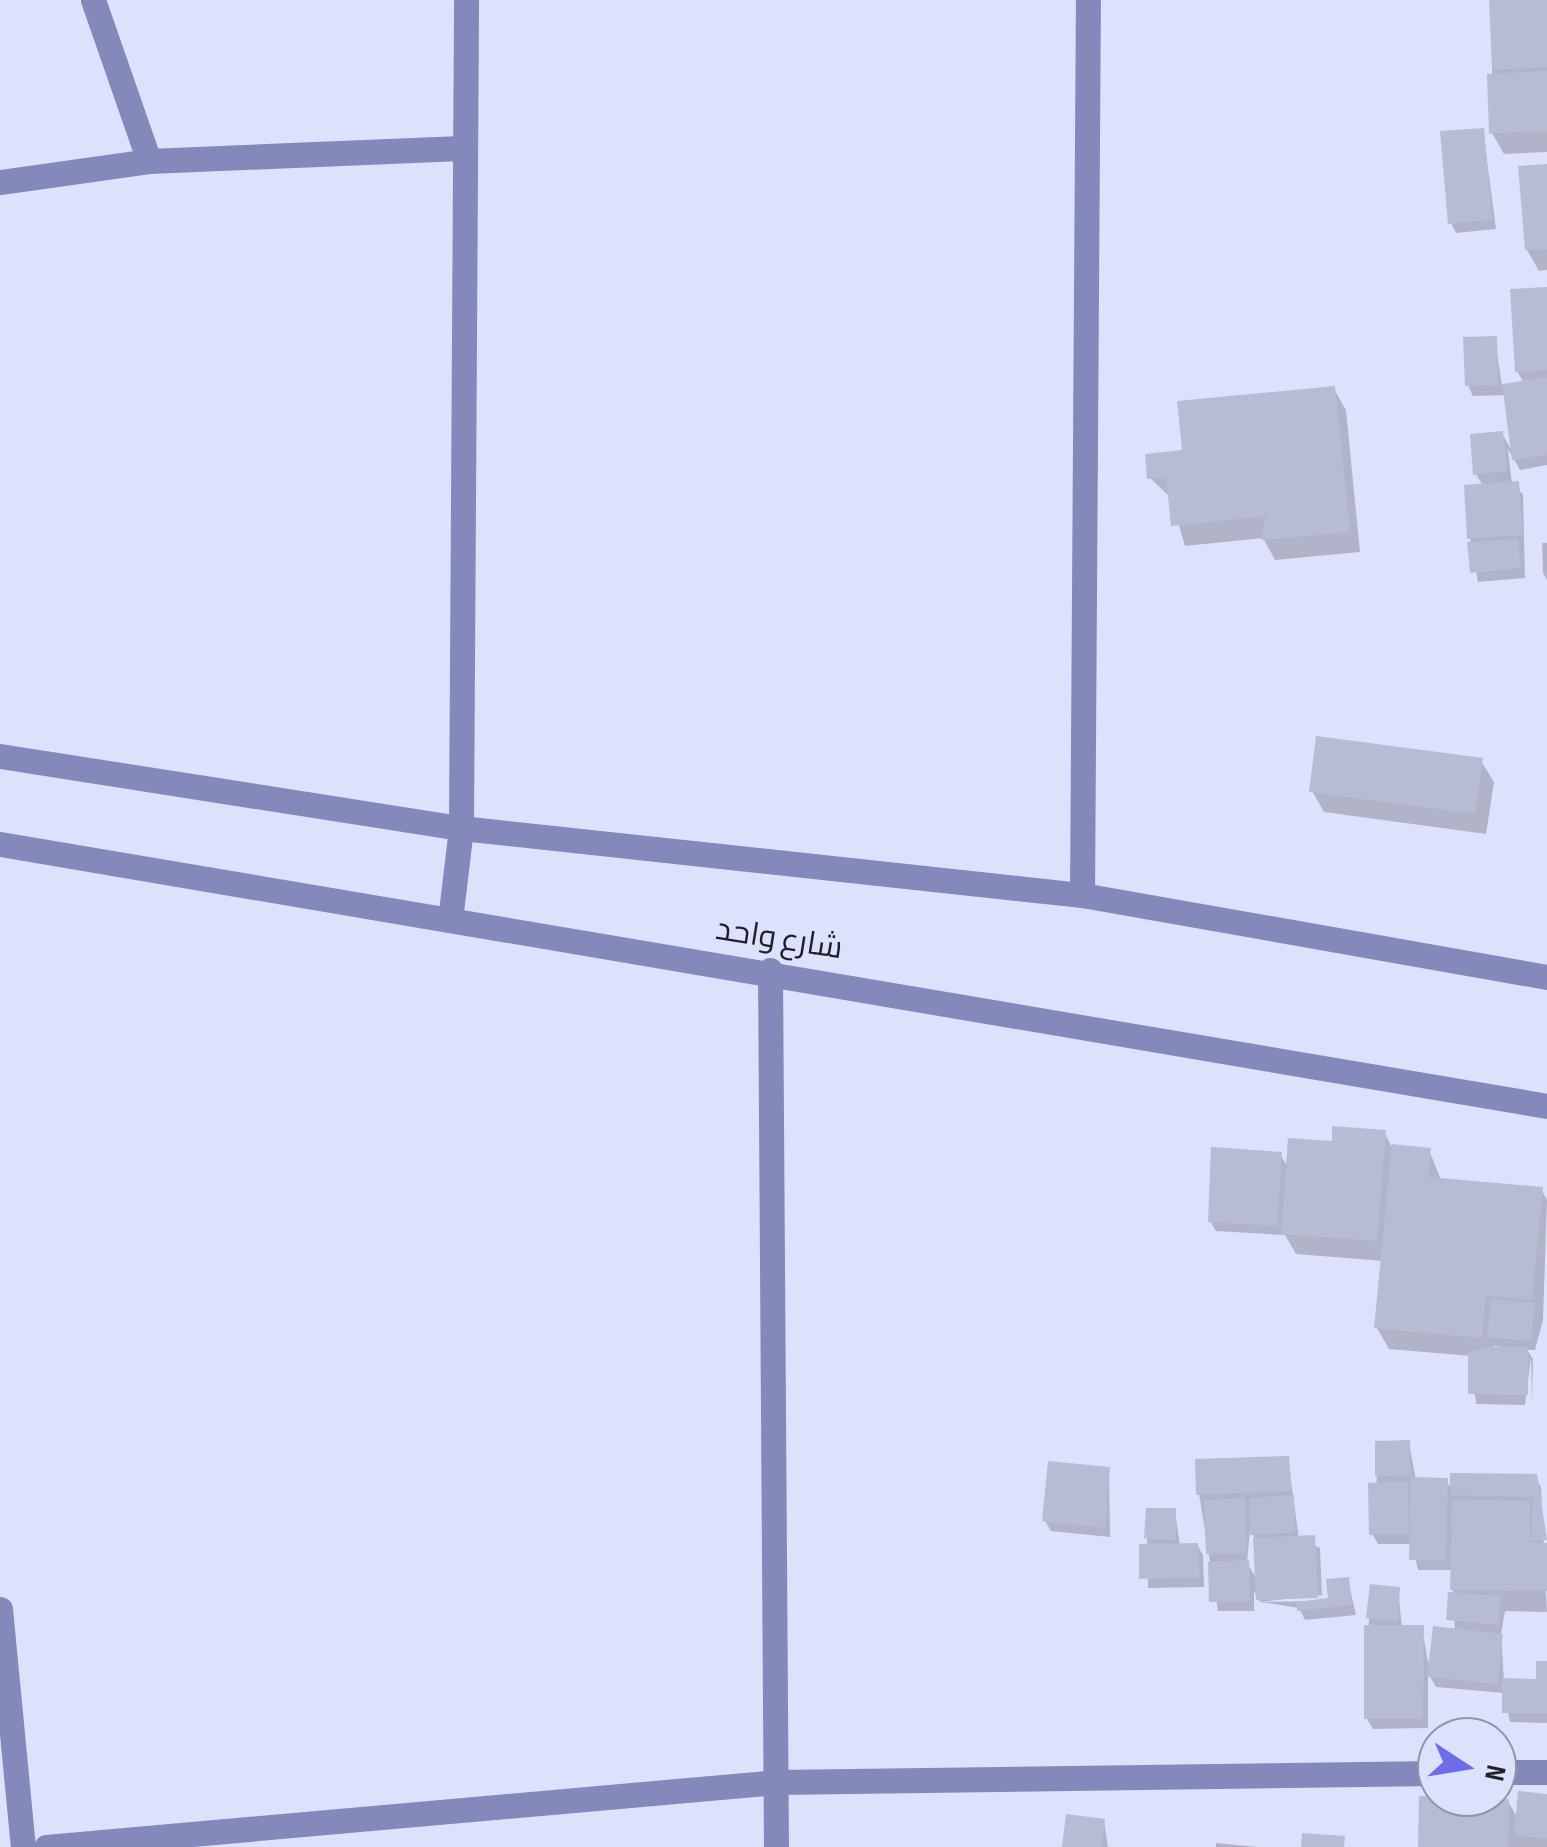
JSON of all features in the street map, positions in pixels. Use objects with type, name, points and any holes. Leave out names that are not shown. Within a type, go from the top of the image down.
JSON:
[{"type":"street","points":[[93,0],[149,161]]},
{"type":"street","points":[[450,920],[462,828],[461,148],[466,0]]},
{"type":"street","points":[[1082,896],[1088,0]]},
{"type":"street","points":[[0,182],[149,161],[461,148]]},
{"type":"street","points":[[0,756],[462,828],[1082,896],[1547,977]]},
{"type":"street","name":"شارع واحد","points":[[0,844],[770,970],[1547,1106]]},
{"type":"street","points":[[770,970],[776,1847]]},
{"type":"street","points":[[0,1609],[24,1847]]},
{"type":"street","points":[[1517,1772],[1547,1772]]},
{"type":"street","points":[[46,1847],[777,1782],[1417,1773]]},
{"type":"building","points":[[1489,0],[1547,0],[1547,67],[1492,70]]},
{"type":"building","points":[[1547,71],[1547,131],[1489,134],[1487,74]]},
{"type":"building","points":[[1484,128],[1492,220],[1448,224],[1440,131]]},
{"type":"building","points":[[1547,164],[1547,249],[1525,250],[1518,166]]},
{"type":"building","points":[[1547,287],[1547,370],[1515,372],[1510,289]]},
{"type":"building","points":[[1497,336],[1498,385],[1465,386],[1463,337]]},
{"type":"building","points":[[1547,377],[1547,455],[1512,460],[1502,384]]},
{"type":"building","points":[[1335,386],[1350,532],[1261,540],[1266,516],[1171,526],[1166,477],[1147,479],[1145,454],[1182,450],[1177,401]]},
{"type":"building","points":[[1503,431],[1507,471],[1473,475],[1470,434]]},
{"type":"building","points":[[1519,481],[1523,535],[1467,539],[1464,485]]},
{"type":"building","points":[[1518,539],[1521,568],[1470,573],[1467,542]]},
{"type":"building","points":[[1316,736],[1483,758],[1475,814],[1309,792]]},
{"type":"building","points":[[1332,1126],[1386,1130],[1377,1241],[1281,1234],[1288,1138],[1332,1141]]},
{"type":"building","points":[[1392,1144],[1431,1148],[1428,1177],[1543,1187],[1532,1300],[1486,1296],[1482,1338],[1374,1328]]},
{"type":"building","points":[[1211,1147],[1282,1152],[1277,1226],[1208,1222]]},
{"type":"building","points":[[1491,1299],[1535,1303],[1531,1341],[1487,1337]]},
{"type":"building","points":[[1484,1347],[1528,1347],[1528,1395],[1468,1394],[1468,1353]]},
{"type":"building","points":[[1410,1440],[1411,1475],[1375,1476],[1375,1441]]},
{"type":"building","points":[[1289,1456],[1292,1491],[1196,1495],[1195,1459]]},
{"type":"building","points":[[1048,1461],[1110,1467],[1105,1528],[1042,1521]]},
{"type":"building","points":[[1450,1473],[1537,1474],[1547,1540],[1531,1540],[1533,1497],[1450,1495]]},
{"type":"building","points":[[1411,1477],[1448,1478],[1446,1561],[1409,1560]]},
{"type":"building","points":[[1408,1481],[1409,1534],[1369,1535],[1368,1483]]},
{"type":"building","points":[[1294,1495],[1295,1533],[1250,1535],[1249,1498]]},
{"type":"building","points":[[1245,1498],[1247,1553],[1206,1554],[1204,1500]]},
{"type":"building","points":[[1452,1500],[1530,1501],[1530,1542],[1547,1543],[1547,1591],[1450,1590]]},
{"type":"building","points":[[1146,1508],[1176,1508],[1176,1540],[1144,1538]]},
{"type":"building","points":[[1315,1535],[1318,1598],[1256,1600],[1253,1538]]},
{"type":"building","points":[[1198,1543],[1200,1577],[1139,1579],[1139,1544]]},
{"type":"building","points":[[1249,1560],[1250,1601],[1209,1602],[1208,1562]]},
{"type":"building","points":[[1349,1577],[1352,1605],[1297,1611],[1296,1602],[1328,1598],[1326,1579]]},
{"type":"building","points":[[1370,1584],[1400,1587],[1398,1621],[1366,1618]]},
{"type":"building","points":[[1448,1592],[1501,1596],[1498,1625],[1446,1620]]},
{"type":"building","points":[[1364,1625],[1424,1625],[1423,1717],[1364,1719]]},
{"type":"building","points":[[1433,1626],[1503,1634],[1498,1684],[1427,1677]]},
{"type":"building","points":[[1536,1661],[1547,1661],[1547,1713],[1502,1713],[1502,1678],[1536,1679]]},
{"type":"building","points":[[1518,1791],[1547,1794],[1547,1839],[1514,1835]]},
{"type":"building","points":[[1066,1814],[1105,1819],[1102,1847],[1062,1847]]},
{"type":"building","points":[[1419,1817],[1509,1817],[1508,1847],[1418,1847]]},
{"type":"building","points":[[1302,1833],[1345,1836],[1344,1847],[1301,1847]]}]
